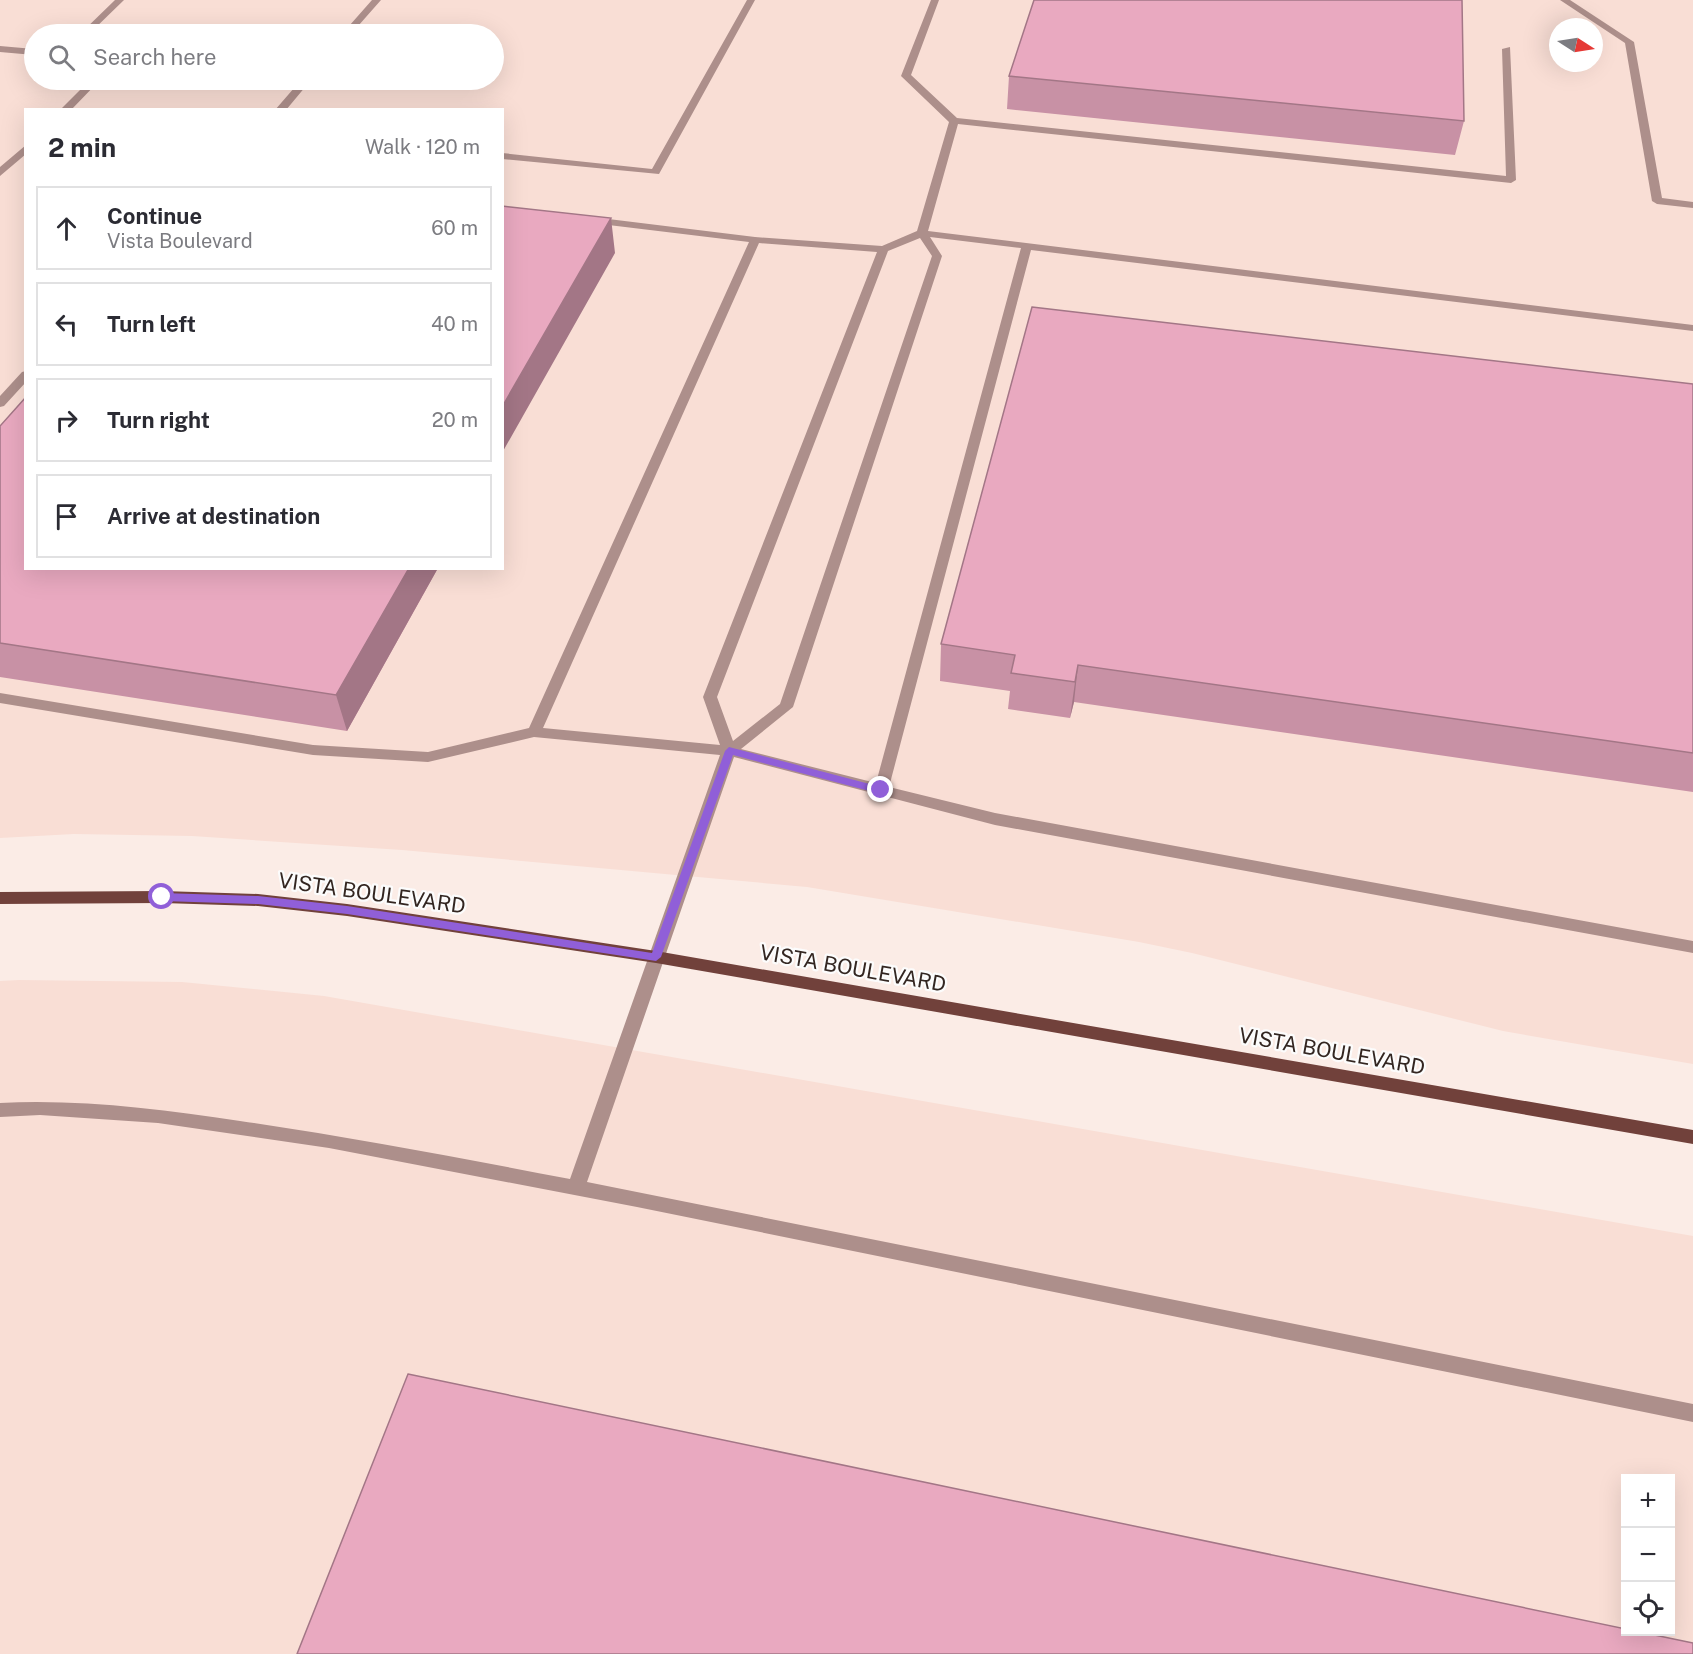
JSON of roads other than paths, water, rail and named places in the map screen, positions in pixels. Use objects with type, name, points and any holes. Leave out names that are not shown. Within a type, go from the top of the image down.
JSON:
[{"type":"main road","name":"VISTA BOULEVARD","points":[[0,898],[162,897],[258,900],[347,910],[656,957],[1693,1137]]},
{"type":"lane","points":[[95,24],[120,0]]},
{"type":"lane","points":[[355,24],[377,0]]},
{"type":"lane","points":[[504,156],[655,172],[751,0]]},
{"type":"lane","points":[[935,0],[906,76],[954,122],[1511,180],[1507,49]]},
{"type":"lane","points":[[1564,0],[1629,42],[1657,201],[1693,205]]},
{"type":"lane","points":[[0,49],[24,51]]},
{"type":"lane","points":[[66,108],[85,90]]},
{"type":"lane","points":[[282,108],[297,90]]},
{"type":"lane","points":[[576,1188],[729,751],[786,707],[937,256],[922,233],[954,122]]},
{"type":"lane","points":[[0,173],[24,150]]},
{"type":"lane","points":[[583,219],[755,240],[883,249],[922,233],[1693,328]]},
{"type":"lane","points":[[534,732],[755,240]]},
{"type":"lane","points":[[881,790],[1027,246]]},
{"type":"lane","points":[[729,751],[710,697],[883,249]]},
{"type":"lane","points":[[0,403],[24,376]]},
{"type":"lane","points":[[0,698],[313,750],[428,758],[534,732],[729,751],[994,819],[1693,947]]},
{"type":"lane","points":[[0,1110],[40,1108],[158,1116],[329,1141],[576,1188],[1693,1413]]}]
